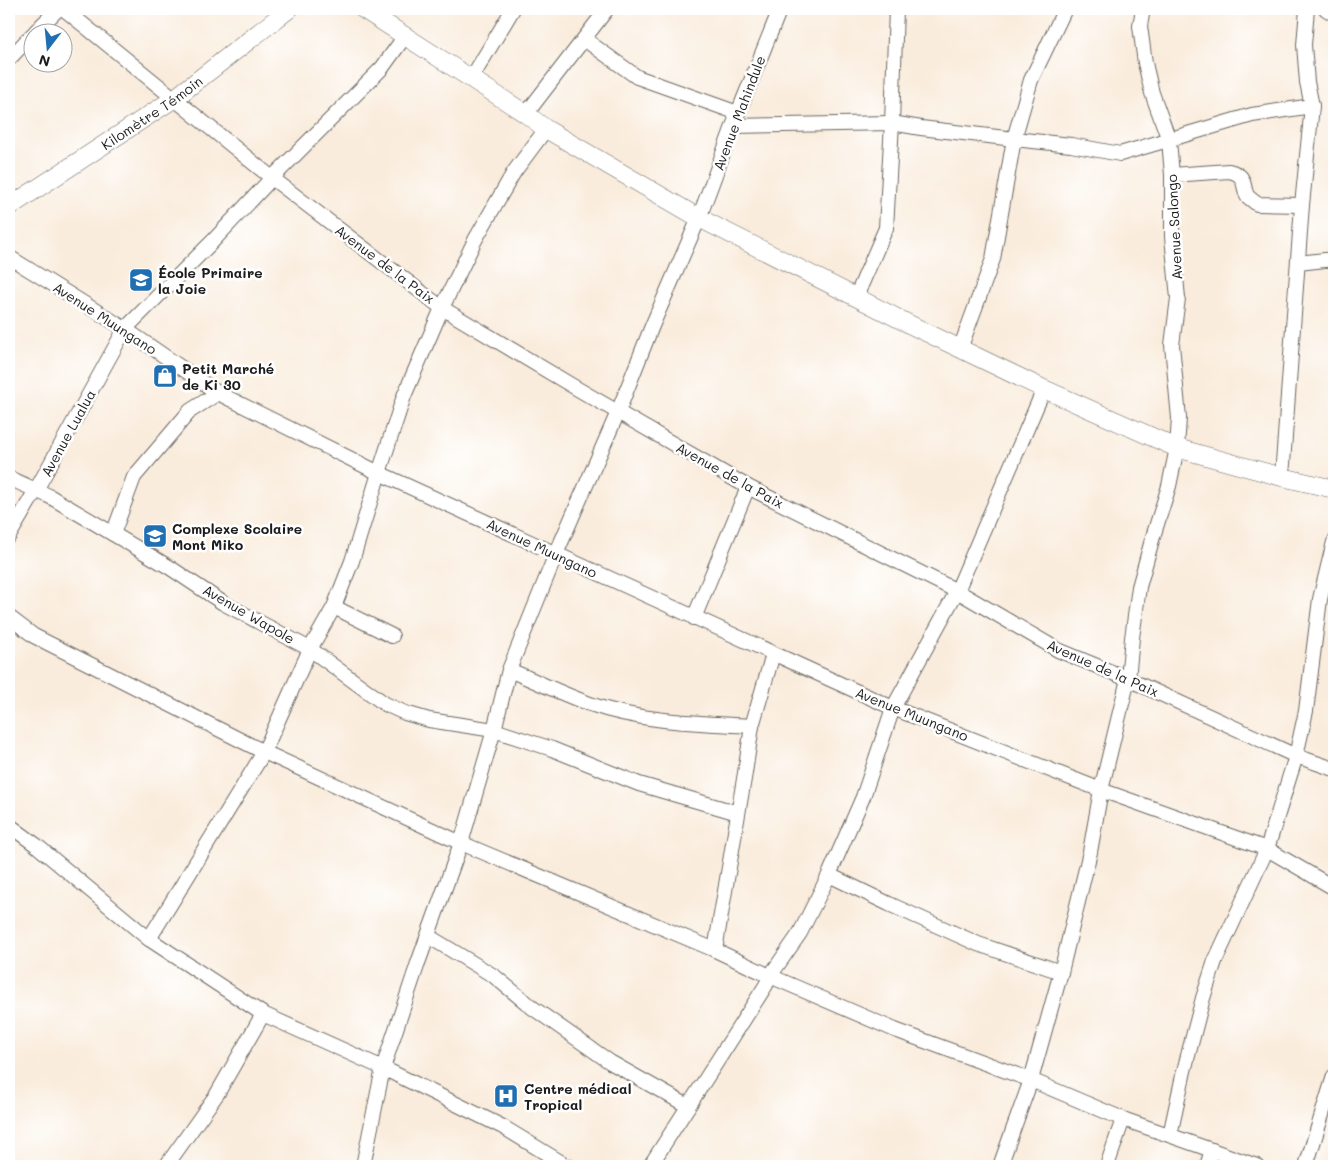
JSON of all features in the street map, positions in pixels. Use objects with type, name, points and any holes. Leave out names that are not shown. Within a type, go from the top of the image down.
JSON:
[{"type":"main road","name":"Kilomètre Témoin","points":[[9,207],[175,98],[289,9]]},
{"type":"main road","points":[[363,9],[526,114],[546,129],[699,218],[960,349],[1176,448],[1334,489]]},
{"type":"street","points":[[45,22],[58,9]]},
{"type":"street","name":"Avenue de la Paix","points":[[64,9],[272,178],[442,308],[748,487],[957,591],[1058,650],[1128,679],[1296,756],[1334,769]]},
{"type":"street","points":[[471,79],[513,9]]},
{"type":"street","points":[[526,114],[607,9]]},
{"type":"street","name":"Avenue Mahindule","points":[[363,1166],[383,1068],[461,843],[494,730],[509,670],[556,554],[699,218],[780,9]]},
{"type":"street","points":[[856,297],[886,228],[896,9]]},
{"type":"street","points":[[960,349],[993,259],[1014,139],[1032,76],[1065,9]]},
{"type":"street","name":"Avenue Salongo","points":[[1000,1166],[1031,1080],[1061,972],[1090,852],[1102,790],[1128,679],[1139,587],[1169,486],[1176,448],[1179,418],[1172,346],[1178,298],[1172,237],[1172,175],[1169,140],[1152,93],[1145,63],[1140,26],[1143,9]]},
{"type":"street","points":[[1282,477],[1302,205],[1312,106],[1307,82],[1304,45],[1307,9]]},
{"type":"street","points":[[1326,9],[1334,14]]},
{"type":"street","name":"Avenue Lualua","points":[[9,536],[126,329],[272,178],[382,68],[405,36]]},
{"type":"street","points":[[584,39],[637,77],[736,119],[892,123],[1071,145],[1120,154],[1252,115],[1312,106]]},
{"type":"street","points":[[9,59],[22,45]]},
{"type":"street","points":[[149,939],[264,752],[310,649],[334,607],[352,561],[378,473],[404,396],[442,308],[475,240],[514,172],[546,129]]},
{"type":"street","points":[[1172,175],[1235,172],[1244,182],[1247,196],[1257,204],[1302,205]]},
{"type":"street","name":"Avenue Muungano","points":[[9,256],[126,329],[218,393],[378,473],[893,708],[1102,790],[1267,849],[1334,888]]},
{"type":"street","points":[[1298,263],[1334,260]]},
{"type":"street","points":[[650,1166],[770,976],[800,933],[829,875],[863,797],[893,708],[957,591],[1044,389]]},
{"type":"street","points":[[112,534],[134,477],[190,411],[218,393]]},
{"type":"street","name":"Avenue Wapole","points":[[9,478],[49,496],[168,567],[222,603],[310,649],[385,704],[404,713],[428,720],[494,730],[552,749],[639,784],[738,814]]},
{"type":"street","points":[[694,618],[748,487]]},
{"type":"street","points":[[1170,1135],[1184,1071],[1203,998],[1215,961],[1267,849],[1296,756],[1306,711],[1320,599],[1334,542]]},
{"type":"street","points":[[334,607],[392,636]]},
{"type":"street","points":[[9,617],[34,636],[264,752],[461,843],[715,950],[895,1030],[1031,1080],[1123,1119],[1256,1166]]},
{"type":"street","points":[[715,950],[752,726],[773,654]]},
{"type":"street","points":[[509,670],[591,704],[625,713],[687,722],[752,726]]},
{"type":"street","points":[[9,825],[36,845],[149,939],[263,1014],[383,1068],[502,1128],[567,1166]]},
{"type":"street","points":[[829,875],[978,944],[1061,972]]},
{"type":"street","points":[[428,936],[494,976],[533,1008],[610,1062],[688,1106]]},
{"type":"street","points":[[166,1166],[217,1094],[263,1014]]},
{"type":"street","points":[[1306,1166],[1334,1076]]},
{"type":"street","points":[[1107,1166],[1123,1119]]},
{"type":"street","points":[[1206,1166],[1212,1150]]},
{"type":"place","name":"École Primaire la Joie","points":[[141,280]]},
{"type":"place","name":"Petit Marché de Ki 30","points":[[165,376]]},
{"type":"place","name":"Complexe Scolaire Mont Miko","points":[[155,536]]},
{"type":"place","name":"Centre médical Tropical","points":[[506,1096]]}]
